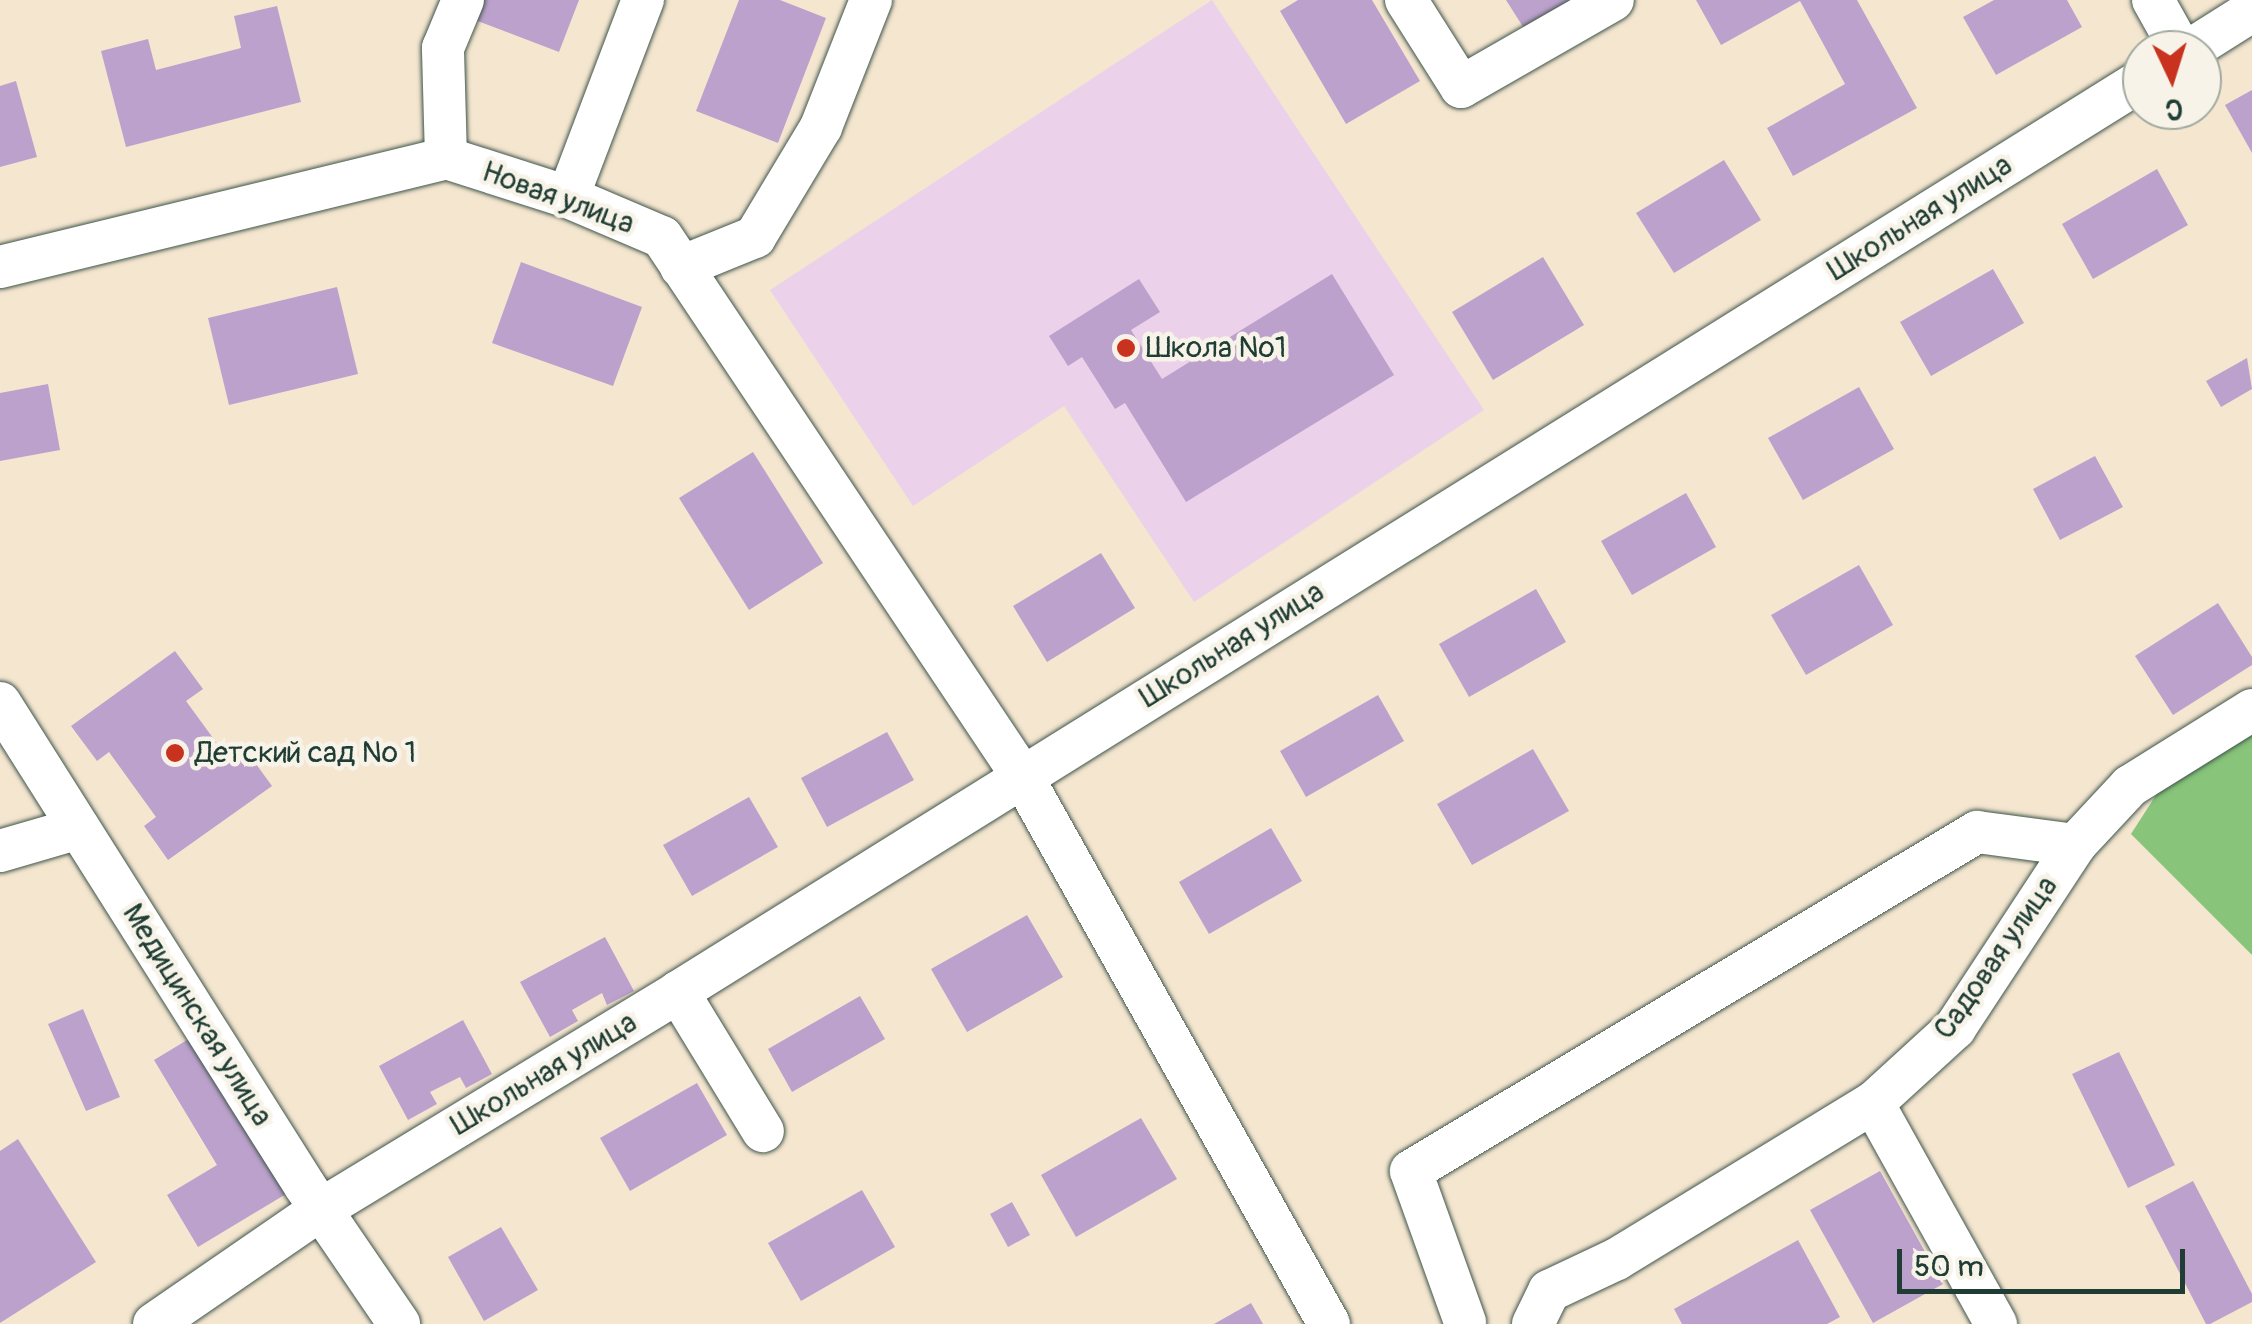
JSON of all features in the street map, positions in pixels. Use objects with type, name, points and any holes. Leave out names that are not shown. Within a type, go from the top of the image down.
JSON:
[{"type":"street","points":[[446,158],[443,48],[462,0]]},
{"type":"street","points":[[568,197],[643,0]]},
{"type":"street","points":[[682,267],[755,237],[821,127],[870,0]]},
{"type":"street","points":[[1406,0],[1461,87],[1613,0]]},
{"type":"street","points":[[2152,0],[2169,30]]},
{"type":"street","points":[[2222,30],[2252,11]]},
{"type":"street","name":"Школьная улица","points":[[154,1324],[320,1210],[678,992],[2122,92]]},
{"type":"street","name":"Новая улица","points":[[0,266],[446,158],[568,197],[662,237],[1022,776],[1329,1324]]},
{"type":"street","name":"Медицинская улица","points":[[0,703],[320,1210],[399,1324]]},
{"type":"street","name":"Садовая улица","points":[[1533,1324],[1549,1291],[1617,1260],[1873,1103],[1954,1028],[2075,845],[2130,786],[2252,710]]},
{"type":"street","points":[[0,851],[78,828]]},
{"type":"street","points":[[1472,1323],[1410,1172],[1978,832],[2075,845]]},
{"type":"street","points":[[678,992],[764,1131]]},
{"type":"street","points":[[1873,1103],[1996,1324]]},
{"type":"shaded area","name":"Школа №1","points":[[1212,0],[1484,410],[1194,602],[1064,406],[913,506],[770,290]]},
{"type":"green space","points":[[2252,735],[2252,955],[2131,834],[2158,792]]},
{"type":"building","points":[[482,0],[579,0],[559,52],[475,20]]},
{"type":"building","points":[[739,0],[780,0],[826,18],[778,143],[696,111]]},
{"type":"building","points":[[1298,0],[1372,0],[1420,81],[1346,124],[1280,11]]},
{"type":"building","points":[[1506,0],[1574,0],[1525,30]]},
{"type":"building","points":[[1696,0],[1857,0],[1917,108],[1793,176],[1767,128],[1845,84],[1800,1],[1721,45]]},
{"type":"building","points":[[1994,0],[2067,0],[2082,27],[1996,75],[1963,17]]},
{"type":"building","points":[[277,6],[301,102],[126,147],[101,51],[148,39],[156,70],[241,48],[234,16]]},
{"type":"building","points":[[16,81],[37,157],[0,167],[0,86]]},
{"type":"building","points":[[2252,90],[2252,153],[2225,105]]},
{"type":"building","points":[[1724,160],[1761,220],[1674,273],[1636,213]]},
{"type":"building","points":[[2157,169],[2188,225],[2093,279],[2062,224]]},
{"type":"building","points":[[1543,257],[1584,325],[1493,380],[1452,312]]},
{"type":"building","points":[[521,262],[642,307],[613,386],[492,343]]},
{"type":"building","points":[[1993,269],[2024,323],[1931,376],[1900,322]]},
{"type":"building","points":[[1332,274],[1394,375],[1186,502],[1125,403],[1115,409],[1082,357],[1068,366],[1049,336],[1139,279],[1160,312],[1131,330],[1162,379]]},
{"type":"building","points":[[337,287],[358,374],[229,405],[208,318]]},
{"type":"building","points":[[2247,358],[2252,389],[2221,407],[2206,381]]},
{"type":"building","points":[[48,384],[60,450],[0,461],[0,393]]},
{"type":"building","points":[[1859,387],[1894,449],[1803,500],[1768,438]]},
{"type":"building","points":[[753,452],[823,563],[749,610],[679,498]]},
{"type":"building","points":[[2095,456],[2123,507],[2060,540],[2033,489]]},
{"type":"building","points":[[1686,493],[1716,547],[1632,595],[1601,541]]},
{"type":"building","points":[[1101,553],[1135,608],[1047,662],[1013,606]]},
{"type":"building","points":[[1859,565],[1893,625],[1806,675],[1771,615]]},
{"type":"building","points":[[1536,589],[1566,642],[1469,697],[1439,644]]},
{"type":"building","points":[[2218,603],[2252,657],[2252,665],[2173,715],[2135,656]]},
{"type":"building","points":[[175,651],[203,689],[186,701],[232,764],[248,753],[272,786],[168,860],[144,826],[156,817],[109,752],[97,761],[71,726]]},
{"type":"building","points":[[1378,695],[1404,741],[1306,797],[1280,751]]},
{"type":"building","points":[[887,732],[914,780],[827,827],[801,778]]},
{"type":"building","points":[[1533,749],[1569,811],[1472,865],[1437,804]]},
{"type":"building","points":[[749,797],[778,847],[692,896],[663,845]]},
{"type":"building","points":[[1271,828],[1302,881],[1209,934],[1179,882]]},
{"type":"building","points":[[1027,915],[1063,977],[967,1032],[931,969]]},
{"type":"building","points":[[605,937],[634,991],[607,1005],[602,993],[572,1010],[578,1021],[550,1037],[520,982]]},
{"type":"building","points":[[860,996],[885,1039],[792,1092],[768,1049]]},
{"type":"building","points":[[83,1009],[120,1097],[86,1111],[48,1024]]},
{"type":"building","points":[[463,1020],[492,1074],[466,1088],[460,1077],[430,1092],[437,1104],[408,1120],[379,1066]]},
{"type":"building","points":[[192,1037],[286,1194],[198,1247],[167,1195],[217,1165],[154,1060]]},
{"type":"building","points":[[2119,1052],[2175,1165],[2128,1188],[2072,1074]]},
{"type":"building","points":[[697,1083],[727,1135],[630,1191],[600,1138]]},
{"type":"building","points":[[1141,1118],[1177,1179],[1076,1237],[1041,1175]]},
{"type":"building","points":[[18,1139],[96,1262],[0,1323],[0,1151]]},
{"type":"building","points":[[1880,1171],[1943,1284],[1873,1323],[1810,1210]]},
{"type":"building","points":[[2193,1181],[2252,1294],[2252,1302],[2210,1324],[2206,1324],[2145,1206]]},
{"type":"building","points":[[862,1190],[895,1247],[801,1301],[768,1243]]},
{"type":"building","points":[[1012,1202],[1030,1235],[1008,1247],[990,1214]]},
{"type":"building","points":[[501,1227],[538,1290],[484,1321],[448,1257]]},
{"type":"building","points":[[1798,1240],[1840,1317],[1827,1324],[1682,1324],[1674,1309]]},
{"type":"building","points":[[1251,1303],[1263,1324],[1214,1324]]},
{"type":"place","name":"Школа №1","points":[[1126,348]]},
{"type":"place","name":"Детский сад № 1","points":[[175,753]]}]
